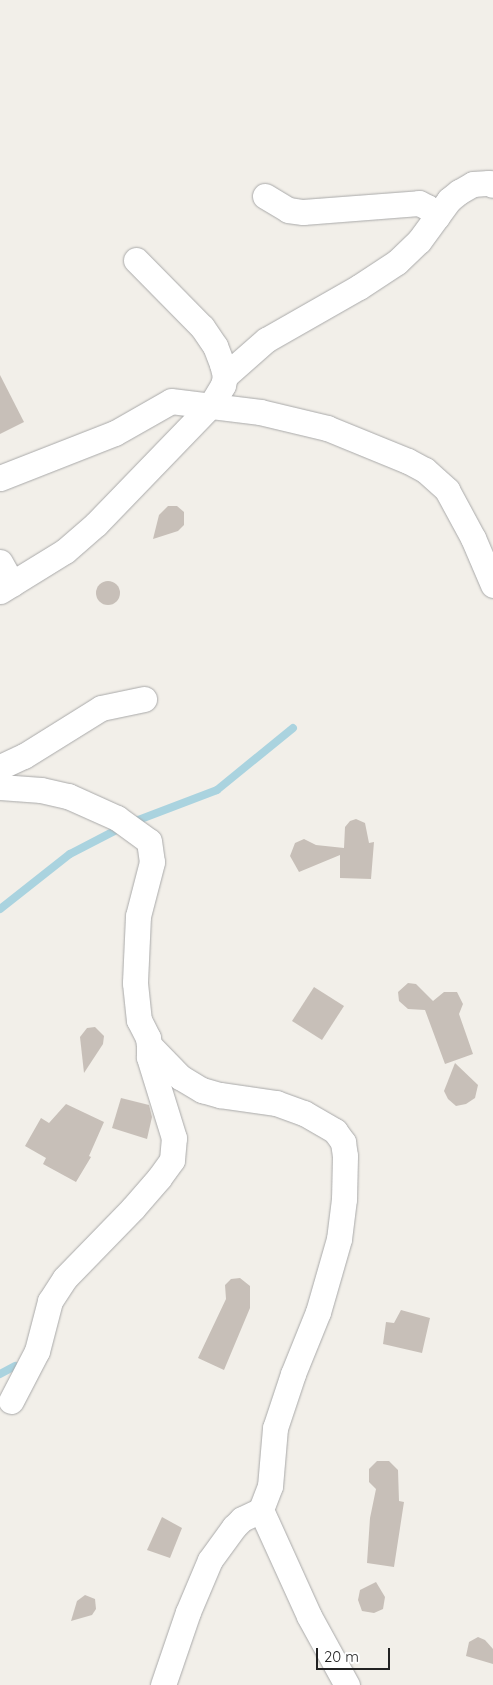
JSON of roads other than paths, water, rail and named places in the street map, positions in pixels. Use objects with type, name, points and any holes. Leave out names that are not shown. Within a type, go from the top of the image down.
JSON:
[{"type":"street","points":[[225,376],[266,340],[359,287],[397,262],[419,241],[450,200],[459,192],[473,184],[489,183],[493,185]]},
{"type":"street","points":[[265,196],[288,210],[303,212],[419,203],[428,207],[437,217]]},
{"type":"street","points":[[0,562],[6,587],[65,551],[96,524],[211,404],[224,385],[225,376],[215,346],[202,327],[136,260]]},
{"type":"street","points":[[0,478],[115,433],[170,401],[211,404],[260,412],[327,428],[408,461],[425,470],[447,490],[472,538],[493,585]]},
{"type":"street","points":[[0,767],[24,756],[101,708],[144,699]]},
{"type":"street","points":[[0,787],[41,790],[68,796],[118,818],[149,841],[152,862],[138,916],[135,983],[139,1020],[149,1045],[180,1077],[202,1090],[220,1095],[276,1103],[336,1130],[343,1142],[345,1156],[344,1199],[339,1239],[320,1304],[292,1374],[275,1428],[270,1486],[261,1510],[238,1523],[210,1560],[188,1612],[163,1685]]},
{"type":"street","points":[[11,1401],[37,1351],[50,1301],[65,1278],[133,1208],[172,1160],[174,1138],[148,1057],[149,1045]]},
{"type":"street","points":[[261,1510],[309,1616],[348,1685]]},
{"type":"waterway","points":[[133,822],[217,790],[293,728]]},
{"type":"waterway","points":[[0,909],[70,854],[122,827]]},
{"type":"waterway","points":[[0,1374],[15,1366]]}]
